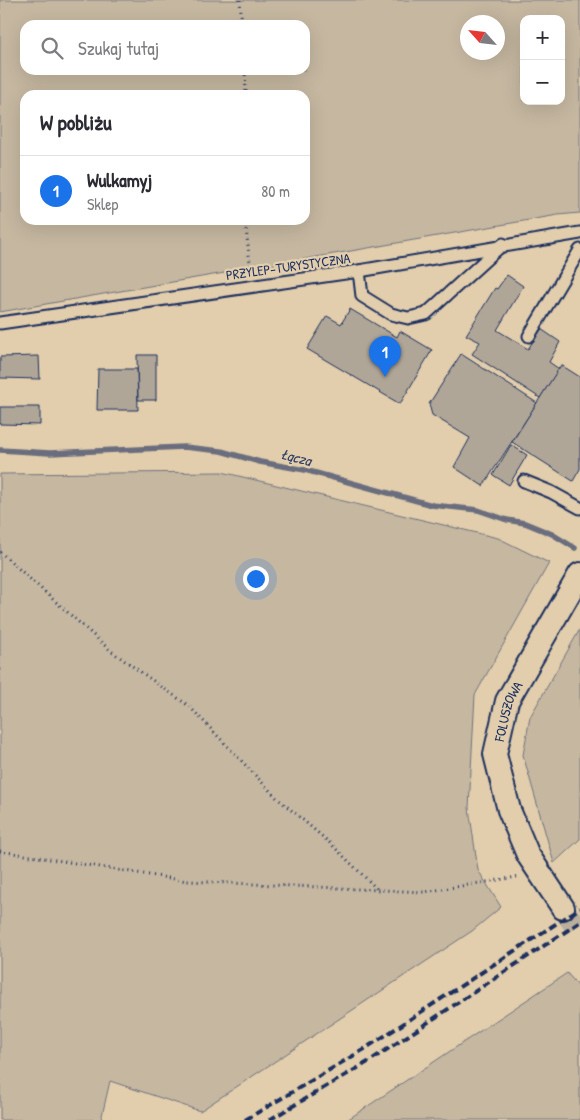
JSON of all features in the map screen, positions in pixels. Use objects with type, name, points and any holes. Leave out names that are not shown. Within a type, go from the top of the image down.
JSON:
[{"type":"street","name":"FOLUSZOWA","points":[[563,908],[528,855],[508,810],[495,754],[507,701],[580,574]]},
{"type":"lane","name":"PRZYLEP-TURYSTYCZNA","points":[[0,324],[358,271],[503,244],[580,233]]},
{"type":"lane","points":[[358,271],[362,296],[391,314],[408,318],[426,314],[503,244]]},
{"type":"lane","points":[[529,336],[580,250]]},
{"type":"lane","points":[[524,481],[551,492],[580,508]]},
{"type":"path","points":[[240,0],[242,20]]},
{"type":"path","points":[[245,75],[246,90]]},
{"type":"path","points":[[246,225],[253,286]]},
{"type":"path","points":[[0,552],[111,651],[189,706],[277,798],[331,844],[378,890]]},
{"type":"path","points":[[0,851],[186,881],[424,892],[540,873]]},
{"type":"shaded area","points":[[0,0],[580,0],[580,213],[558,215],[0,312]]},
{"type":"shaded area","points":[[222,472],[498,538],[549,563],[475,695],[469,808],[478,870],[501,907],[472,931],[200,1111],[110,1081],[101,1120],[0,1120],[0,474]]},
{"type":"shaded area","points":[[580,629],[580,839],[554,863],[523,755],[530,717]]},
{"type":"shaded area","points":[[567,973],[580,988],[580,1120],[347,1120]]},
{"type":"building","points":[[507,275],[523,286],[497,330],[528,349],[541,329],[560,342],[549,362],[559,369],[540,398],[472,354],[480,342],[466,335],[495,288],[497,289]]},
{"type":"building","points":[[350,309],[397,337],[400,331],[432,350],[400,404],[307,349],[327,316],[341,324]]},
{"type":"building","points":[[461,354],[537,403],[483,486],[454,467],[470,438],[432,415],[429,404]]},
{"type":"building","points":[[137,355],[156,355],[156,400],[138,400]]},
{"type":"building","points":[[39,356],[40,379],[0,378],[0,357]]},
{"type":"building","points":[[561,365],[580,377],[580,469],[573,481],[512,442]]},
{"type":"building","points":[[98,369],[137,369],[138,410],[97,410]]},
{"type":"building","points":[[0,407],[40,407],[40,425],[0,424]]},
{"type":"building","points":[[511,445],[527,455],[509,485],[493,475]]},
{"type":"waterway","name":"Łącza","points":[[0,450],[50,453],[184,447],[221,451],[260,462],[305,470],[432,505],[478,510],[507,520],[525,523],[552,534],[575,548]]},
{"type":"tunnel","points":[[563,908],[580,933]]},
{"type":"railway","points":[[245,1120],[363,1050],[580,908]]},
{"type":"railway","points":[[269,1120],[368,1062],[580,922]]},
{"type":"place","name":"Wulkamyj","points":[[385,377]]}]
